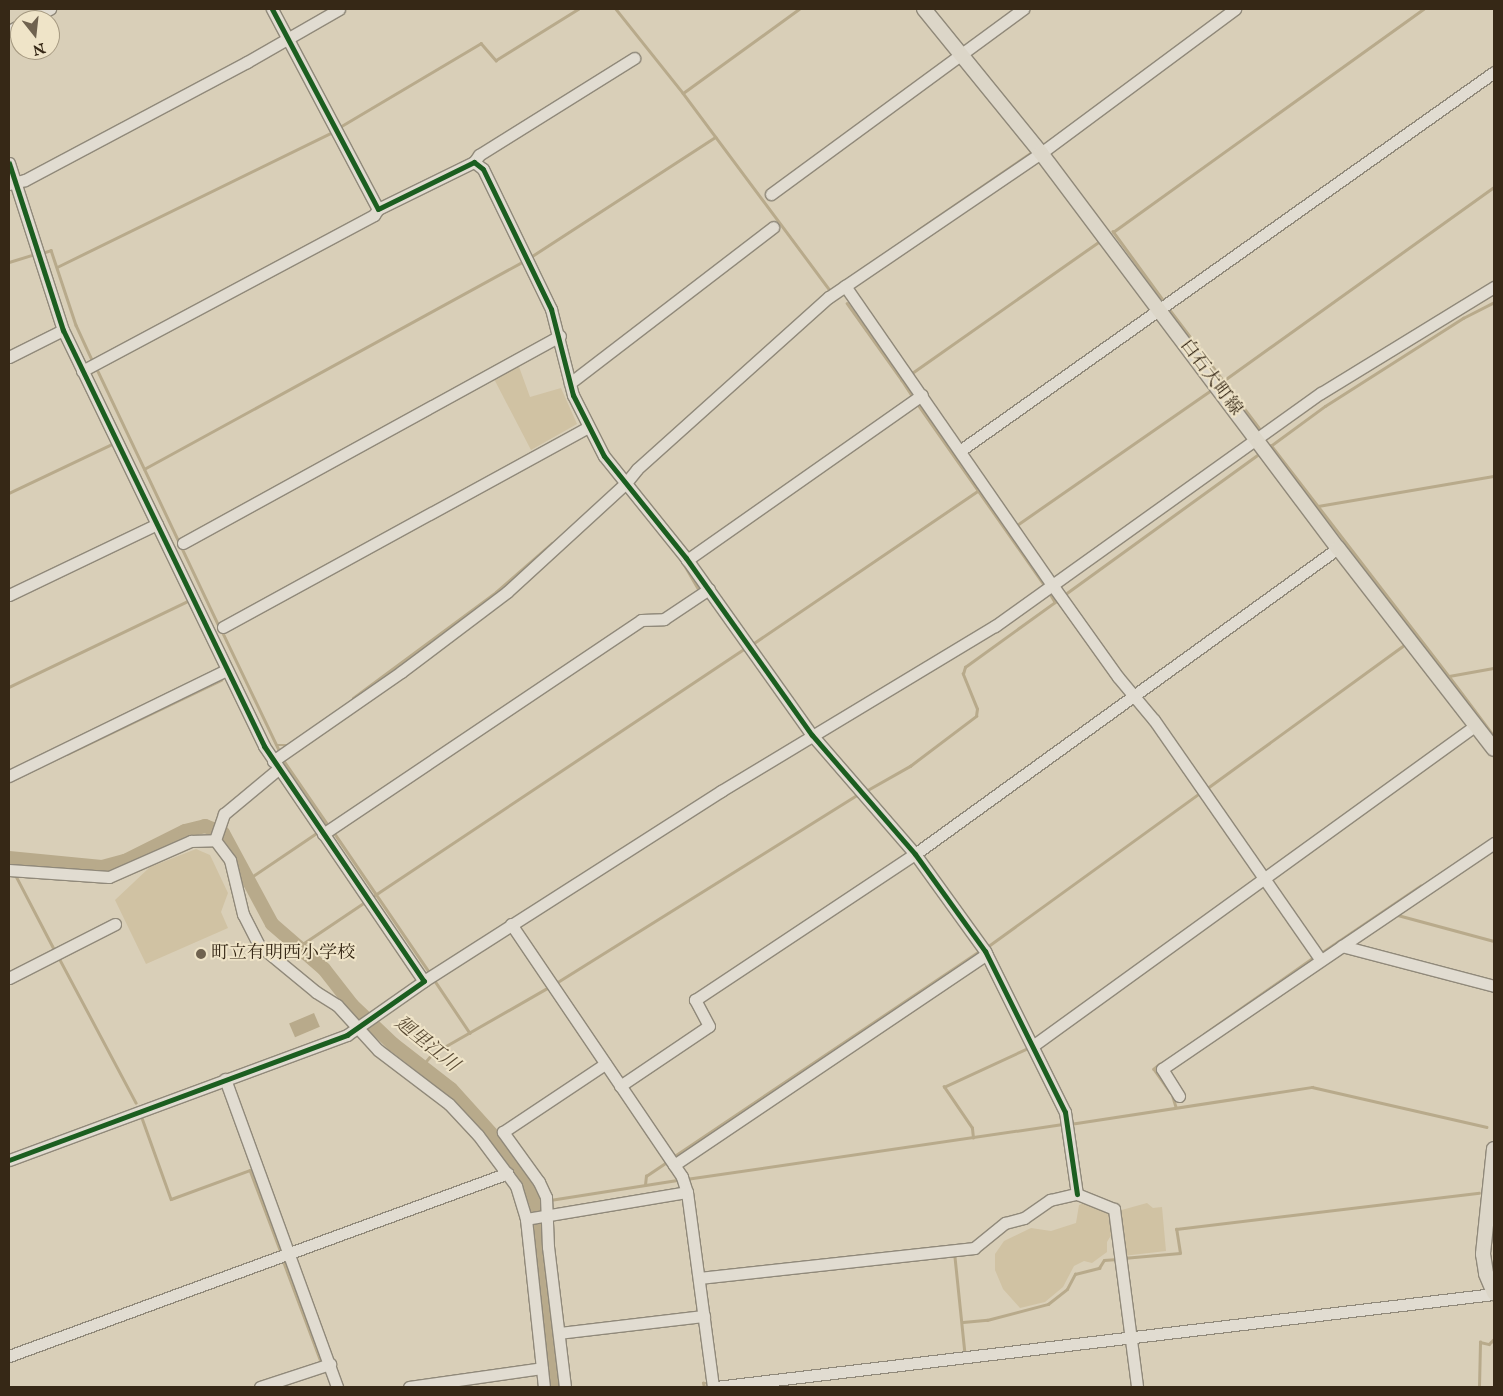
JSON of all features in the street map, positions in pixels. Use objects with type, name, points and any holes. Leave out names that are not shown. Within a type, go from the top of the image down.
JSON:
[{"type":"main road","name":"白石大町線","points":[[924,9],[1041,152],[1338,548],[1494,749]]},
{"type":"main road","points":[[1494,1149],[1486,1274],[1494,1293]]},
{"type":"street","points":[[272,9],[286,41],[378,210]]},
{"type":"street","points":[[12,183],[286,41],[339,9]]},
{"type":"street","points":[[771,194],[1023,9]]},
{"type":"street","points":[[544,1387],[529,1218],[516,1186],[508,1173],[449,1104],[378,1050],[360,1027],[337,1005],[316,992],[259,945],[243,914],[230,860],[216,840],[220,820],[278,760],[401,672],[507,592],[623,481],[845,286],[1041,152],[1235,9]]},
{"type":"street","points":[[92,366],[374,215],[378,210],[474,162],[479,155],[634,58]]},
{"type":"street","points":[[961,450],[1160,311],[1494,72]]},
{"type":"street","points":[[474,162],[483,168],[551,309],[560,336],[570,383],[587,428],[623,481],[709,589],[812,735],[915,854],[985,951],[1034,1046],[1068,1124],[1077,1194]]},
{"type":"street","points":[[9,163],[12,183],[38,253],[62,330],[92,366],[157,524],[226,670],[278,760],[325,830],[368,900],[429,978]]},
{"type":"street","points":[[570,383],[773,227]]},
{"type":"street","points":[[845,286],[918,399],[961,450],[1055,589],[1203,790],[1318,956]]},
{"type":"street","points":[[9,1160],[360,1027],[429,978],[511,924],[812,735],[1055,589],[1321,393],[1494,287]]},
{"type":"street","points":[[9,357],[62,330]]},
{"type":"street","points":[[183,543],[560,336]]},
{"type":"street","points":[[685,557],[918,399]]},
{"type":"street","points":[[223,628],[587,428]]},
{"type":"street","points":[[9,596],[157,524]]},
{"type":"street","points":[[620,1086],[709,1026],[695,1000],[915,854],[1338,548]]},
{"type":"street","points":[[325,830],[641,620],[664,619],[709,589]]},
{"type":"street","points":[[9,776],[226,670]]},
{"type":"street","points":[[1034,1046],[1476,725]]},
{"type":"street","points":[[14,870],[109,877],[191,841],[216,840]]},
{"type":"street","points":[[1179,1096],[1162,1069],[1318,956],[1342,946],[1494,843]]},
{"type":"street","points":[[9,978],[56,952],[115,924]]},
{"type":"street","points":[[511,924],[685,1185],[714,1385],[1494,1293]]},
{"type":"street","points":[[1342,946],[1494,986]]},
{"type":"street","points":[[671,1162],[985,951]]},
{"type":"street","points":[[565,1387],[548,1247],[546,1200],[539,1182],[503,1132],[605,1064]]},
{"type":"street","points":[[225,1078],[285,1256],[330,1364],[337,1387]]},
{"type":"street","points":[[9,1356],[508,1173]]},
{"type":"street","points":[[529,1218],[547,1216],[685,1185]]},
{"type":"street","points":[[699,1278],[974,1248],[1005,1223],[1024,1218],[1050,1200],[1077,1194],[1114,1209],[1137,1387]]},
{"type":"street","points":[[558,1329],[704,1316]]},
{"type":"street","points":[[260,1387],[330,1364]]},
{"type":"street","points":[[409,1387],[542,1368]]},
{"type":"shaded area","points":[[518,364],[530,397],[561,388],[577,424],[531,450],[493,377]]},
{"type":"shaded area","points":[[196,849],[210,855],[228,893],[221,912],[228,928],[146,964],[115,900],[150,867]]},
{"type":"shaded area","points":[[314,1013],[320,1027],[295,1037],[289,1024]]},
{"type":"shaded area","points":[[1088,1201],[1111,1213],[1113,1232],[1107,1242],[1107,1252],[1092,1263],[1084,1261],[1074,1266],[1063,1287],[1045,1302],[1020,1308],[1003,1289],[995,1270],[995,1254],[1004,1241],[1031,1228],[1051,1231],[1076,1223],[1079,1205]]},
{"type":"shaded area","points":[[1147,1203],[1153,1208],[1162,1207],[1166,1251],[1123,1256],[1118,1211]]},
{"type":"waterway","points":[[338,128],[481,43],[496,60],[578,9]]},
{"type":"waterway","points":[[616,9],[683,93],[799,9]]},
{"type":"waterway","points":[[1164,302],[1113,232],[1423,9]]},
{"type":"waterway","points":[[683,93],[830,290]]},
{"type":"waterway","points":[[57,267],[334,131]]},
{"type":"waterway","points":[[529,258],[715,137]]},
{"type":"waterway","points":[[918,230],[1032,152]]},
{"type":"waterway","points":[[1223,381],[1494,187]]},
{"type":"waterway","points":[[912,373],[1100,241]]},
{"type":"waterway","points":[[42,253],[51,250],[76,325],[93,362]]},
{"type":"waterway","points":[[9,262],[36,254]]},
{"type":"waterway","points":[[144,469],[525,260]]},
{"type":"waterway","points":[[1269,447],[1325,406],[1463,318],[1494,302]]},
{"type":"waterway","points":[[847,303],[902,380]]},
{"type":"waterway","points":[[1170,310],[1260,429]]},
{"type":"waterway","points":[[96,367],[219,626]]},
{"type":"waterway","points":[[904,378],[902,380],[913,397]]},
{"type":"waterway","points":[[1017,525],[1211,390]]},
{"type":"waterway","points":[[917,403],[1043,583]]},
{"type":"waterway","points":[[9,493],[110,445]]},
{"type":"waterway","points":[[1271,445],[1449,676],[1494,668]]},
{"type":"waterway","points":[[1064,595],[1260,453]]},
{"type":"waterway","points":[[1318,506],[1494,476]]},
{"type":"waterway","points":[[751,645],[979,490]]},
{"type":"waterway","points":[[353,698],[496,592],[552,543]]},
{"type":"waterway","points":[[684,564],[699,590]]},
{"type":"waterway","points":[[1051,595],[1055,602]]},
{"type":"waterway","points":[[9,687],[190,600]]},
{"type":"waterway","points":[[864,792],[910,766],[976,716],[977,709],[963,674],[965,667],[1058,600]]},
{"type":"waterway","points":[[222,631],[280,752]]},
{"type":"waterway","points":[[1206,789],[1403,646]]},
{"type":"waterway","points":[[372,897],[746,648]]},
{"type":"waterway","points":[[1449,676],[1494,736]]},
{"type":"waterway","points":[[67,754],[221,680]]},
{"type":"waterway","points":[[277,745],[288,745]]},
{"type":"waterway","points":[[282,758],[328,825]]},
{"type":"waterway","points":[[987,947],[1201,792]]},
{"type":"waterway","points":[[556,983],[859,794]]},
{"type":"waterway","name":"廻里江川","points":[[9,858],[102,867],[125,861],[185,831],[205,826],[223,833],[272,924],[324,969],[352,1005],[393,1044],[451,1089],[498,1141],[526,1179],[536,1202],[555,1387]]},
{"type":"waterway","points":[[333,831],[430,973]]},
{"type":"waterway","points":[[250,878],[318,832]]},
{"type":"waterway","name":"廻里江川","points":[[15,858],[15,866]]},
{"type":"waterway","points":[[15,874],[55,951]]},
{"type":"waterway","points":[[1321,953],[1420,886]]},
{"type":"waterway","points":[[298,947],[365,902]]},
{"type":"waterway","points":[[1394,914],[1494,941]]},
{"type":"waterway","points":[[673,1157],[980,951]]},
{"type":"waterway","points":[[58,956],[136,1103]]},
{"type":"waterway","points":[[1204,1034],[1314,957]]},
{"type":"waterway","points":[[433,978],[470,1033]]},
{"type":"waterway","points":[[422,1066],[432,1054],[549,987]]},
{"type":"waterway","points":[[973,1138],[972,1128],[944,1087],[1028,1048]]},
{"type":"waterway","points":[[1160,1064],[1154,1069],[1170,1092]]},
{"type":"waterway","points":[[1070,1124],[1312,1087],[1486,1127]]},
{"type":"waterway","points":[[1173,1097],[1176,1107]]},
{"type":"waterway","points":[[142,1118],[171,1199],[250,1170],[281,1252]]},
{"type":"waterway","points":[[686,1179],[1064,1124]]},
{"type":"waterway","points":[[645,1185],[646,1176],[667,1162]]},
{"type":"waterway","points":[[550,1200],[678,1180]]},
{"type":"waterway","points":[[1123,1258],[1180,1253],[1176,1229],[1479,1193]]},
{"type":"waterway","name":"廻里江川","points":[[536,1202],[543,1201]]},
{"type":"waterway","points":[[955,1257],[965,1353]]},
{"type":"waterway","points":[[963,1322],[987,1320],[1048,1304],[1067,1289],[1075,1274],[1099,1268],[1104,1260],[1117,1259]]},
{"type":"waterway","points":[[283,1260],[320,1359]]},
{"type":"waterway","name":"廻里江川","points":[[548,1329],[555,1328]]},
{"type":"waterway","points":[[1479,1387],[1480,1342],[1489,1344],[1494,1339]]},
{"type":"waterway","points":[[704,1387],[703,1383],[708,1383]]},
{"type":"cycle path","points":[[272,9],[378,209],[474,162],[483,169],[551,309],[573,395],[604,456],[686,558],[812,735],[915,854],[985,951],[1065,1112],[1077,1194]]},
{"type":"cycle path","points":[[9,163],[63,330],[264,746],[424,981],[347,1035],[9,1160]]},
{"type":"place","name":"町立有明西小学校","points":[[201,954]]}]
